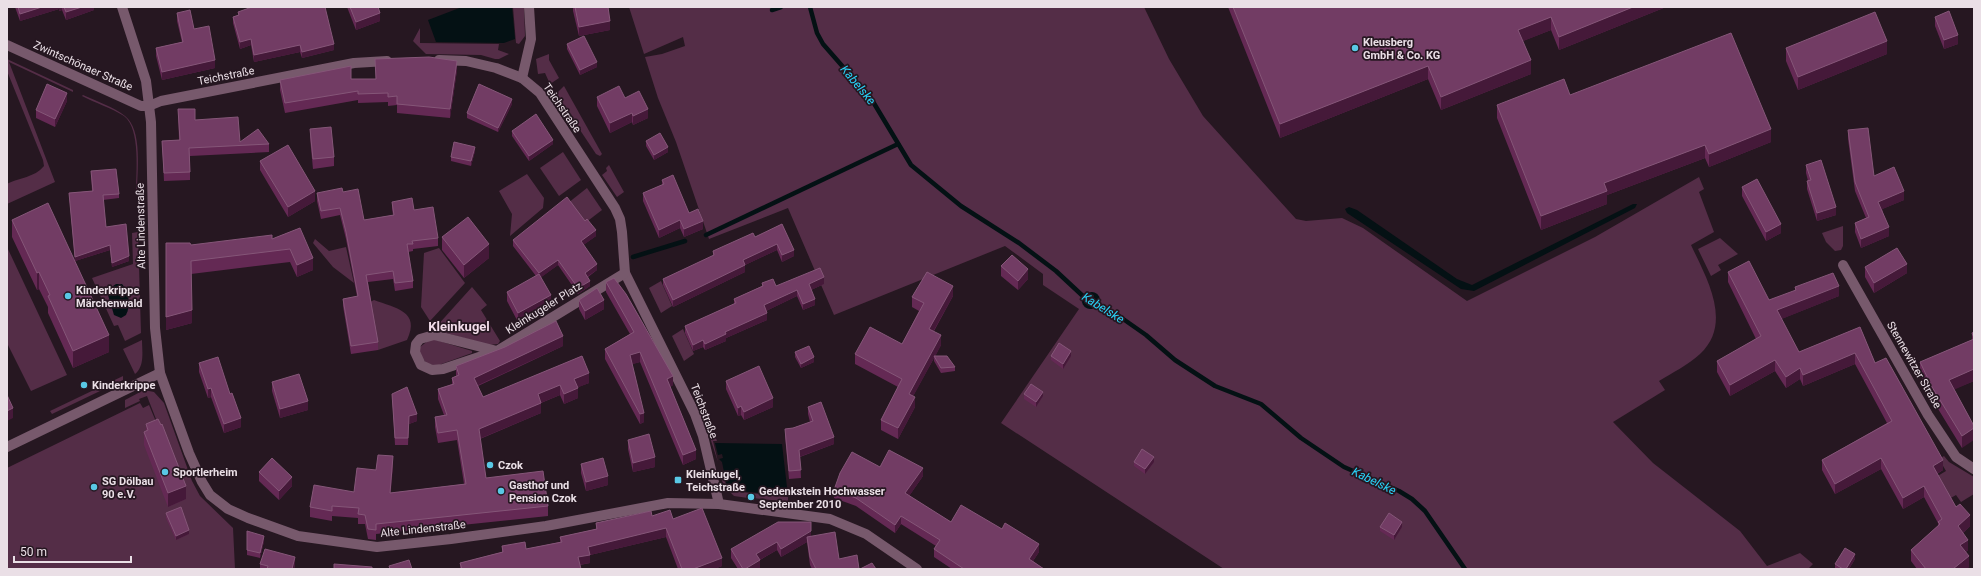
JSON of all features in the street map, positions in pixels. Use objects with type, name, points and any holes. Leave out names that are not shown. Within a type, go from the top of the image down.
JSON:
[{"type":"street","name":"Alte Lindenstraße","points":[[122,7],[146,81],[151,122],[155,328],[160,373],[189,453],[202,482],[210,495],[228,509],[298,536],[377,547],[452,539],[546,526],[668,503],[719,504],[830,519],[866,534],[917,569]]},
{"type":"street","points":[[522,78],[531,39],[528,7]]},
{"type":"street","name":"Zwintschönaer Straße","points":[[7,45],[142,106],[149,106]]},
{"type":"street","name":"Teichstraße","points":[[149,106],[168,100],[354,63],[399,60]]},
{"type":"street","name":"Teichstraße","points":[[429,60],[466,61],[496,68],[522,78],[540,93],[615,208],[620,219],[625,273],[694,414],[703,436],[719,504]]},
{"type":"street","name":"Stennewitzer Straße","points":[[1843,265],[1928,415],[1956,457],[1974,469]]},
{"type":"street","name":"Kleinkugeler Platz","points":[[497,351],[434,335],[420,339],[416,344],[415,352],[421,365],[432,370],[497,351],[625,273]]},
{"type":"street","points":[[7,447],[160,373]]},
{"type":"shaded area","points":[[462,7],[512,7],[515,39],[504,43],[436,42],[428,20]]},
{"type":"shaded area","points":[[513,7],[524,7],[525,36],[519,44],[516,43]]},
{"type":"shaded area","points":[[629,7],[1144,7],[1169,59],[1203,116],[1296,219],[1306,221],[1342,218],[1363,228],[1467,301],[1595,237],[1699,177],[1704,189],[1699,192],[1714,232],[1691,245],[1710,286],[1716,315],[1715,329],[1710,342],[1700,354],[1659,381],[1665,390],[1613,422],[1653,463],[1740,531],[1767,566],[1800,553],[1813,564],[1808,569],[1224,569],[1001,423],[1079,309],[1043,285],[1043,274],[1005,246],[834,315],[788,208],[709,239],[676,142],[658,98],[645,57],[662,54],[685,46],[683,37],[644,54]]},
{"type":"shaded area","points":[[420,28],[420,43],[499,44],[498,50],[509,54],[499,59],[495,59],[481,55],[426,54],[413,41]]},
{"type":"shaded area","points":[[549,54],[549,60],[559,78],[550,84],[545,73],[538,74],[536,59]]},
{"type":"shaded area","points":[[7,59],[73,90],[73,92],[9,62],[55,182],[7,204],[7,184],[36,173],[44,166],[43,160],[7,71]]},
{"type":"shaded area","points":[[564,86],[602,154],[600,156],[596,154],[556,94]]},
{"type":"shaded area","points":[[83,95],[116,110],[131,122],[137,141],[138,152],[137,193],[135,141],[129,122],[119,113],[82,96]]},
{"type":"shaded area","points":[[563,152],[581,180],[559,196],[540,168]]},
{"type":"shaded area","points":[[609,165],[624,192],[617,197],[602,175],[607,171],[606,168]]},
{"type":"shaded area","points":[[527,174],[544,198],[543,208],[510,236],[512,214],[499,191]]},
{"type":"shaded area","points":[[587,188],[602,210],[585,223],[568,203]]},
{"type":"shaded area","points":[[1633,204],[1637,204],[1635,208],[1474,291],[1461,289],[1347,213],[1345,209],[1349,207],[1357,210],[1457,279],[1472,285]]},
{"type":"shaded area","points":[[1843,226],[1843,246],[1841,250],[1835,251],[1826,242],[1822,233]]},
{"type":"shaded area","points":[[138,232],[141,333],[125,341],[118,325],[114,326],[92,278],[133,264],[132,233]]},
{"type":"shaded area","points":[[1720,238],[1738,254],[1718,265],[1721,270],[1711,276],[1698,249]]},
{"type":"shaded area","points":[[315,239],[329,251],[346,247],[354,283],[333,267],[313,243]]},
{"type":"shaded area","points":[[7,247],[67,375],[31,391],[7,343]]},
{"type":"shaded area","points":[[439,248],[465,283],[430,321],[421,307],[424,253]]},
{"type":"shaded area","points":[[661,281],[672,306],[661,313],[649,288]]},
{"type":"shaded area","points":[[116,284],[122,284],[128,299],[128,311],[126,315],[121,318],[114,315],[108,295],[110,288]]},
{"type":"shaded area","points":[[472,287],[487,305],[481,310],[500,341],[498,344],[489,345],[439,331],[436,327]]},
{"type":"shaded area","points":[[374,300],[404,312],[411,323],[407,340],[378,350],[370,302]]},
{"type":"shaded area","points":[[683,329],[694,354],[684,361],[672,336]]},
{"type":"shaded area","points":[[142,340],[142,363],[135,374],[123,349]]},
{"type":"shaded area","points":[[429,340],[436,340],[472,351],[472,353],[436,366],[426,363],[419,353],[420,347]]},
{"type":"shaded area","points":[[123,376],[123,380],[52,414],[50,411]]},
{"type":"shaded area","name":"SG Dölbau 90 e.V.","points":[[144,390],[154,392],[164,403],[192,481],[200,496],[233,528],[235,569],[7,569],[7,468],[140,403],[143,408],[149,405],[170,455],[147,396],[125,408],[125,400]]},
{"type":"shaded area","points":[[700,399],[717,441],[713,441],[718,462],[698,401]]},
{"type":"shaded area","points":[[715,443],[782,444],[788,496],[732,490],[727,487],[722,462],[719,459],[723,458],[722,454],[718,455]]},
{"type":"shaded area","points":[[1944,456],[1949,462],[1974,477],[1974,494],[1961,502],[1956,495],[1949,499],[1936,477],[1946,471],[1939,459]]},
{"type":"shaded area","points":[[722,474],[727,487],[732,491],[788,497],[788,502],[753,498],[754,495],[749,494],[748,498],[734,496],[730,492],[726,492],[720,475]]},
{"type":"building","points":[[18,7],[42,7],[20,14]]},
{"type":"building","points":[[64,7],[82,7],[66,12]]},
{"type":"building","points":[[252,7],[325,7],[334,44],[302,52],[300,45],[254,55],[251,39],[240,42],[233,17],[239,15],[238,12]]},
{"type":"building","points":[[350,7],[378,7],[380,13],[356,22]]},
{"type":"building","points":[[575,7],[608,7],[610,21],[579,27]]},
{"type":"building","points":[[1233,7],[1633,7],[1559,37],[1551,17],[1518,30],[1531,60],[1441,97],[1428,66],[1280,124]]},
{"type":"building","points":[[190,10],[194,29],[209,26],[215,60],[162,72],[156,48],[183,42],[177,13]]},
{"type":"building","points":[[1949,11],[1958,35],[1944,40],[1935,17]]},
{"type":"building","points":[[1875,12],[1887,41],[1798,77],[1786,48]]},
{"type":"building","points":[[1731,33],[1771,129],[1709,154],[1705,145],[1604,183],[1607,191],[1541,216],[1497,105],[1564,79],[1570,95]]},
{"type":"building","points":[[584,36],[597,62],[580,70],[567,44]]},
{"type":"building","points":[[429,57],[457,61],[450,109],[397,104],[397,96],[388,97],[388,93],[358,94],[358,91],[285,103],[280,80],[351,66],[351,79],[376,79],[375,59]]},
{"type":"building","points":[[47,84],[67,93],[55,119],[36,110]]},
{"type":"building","points":[[479,84],[512,99],[498,128],[467,113]]},
{"type":"building","points":[[619,86],[625,98],[639,91],[648,109],[633,116],[632,113],[610,123],[597,97]]},
{"type":"building","points":[[178,109],[195,109],[195,120],[238,117],[240,142],[258,129],[269,144],[189,148],[190,172],[164,173],[162,141],[180,140]]},
{"type":"building","points":[[536,114],[553,140],[529,156],[512,131]]},
{"type":"building","points":[[331,127],[334,157],[313,159],[310,129]]},
{"type":"building","points":[[1868,128],[1874,176],[1894,167],[1904,191],[1878,202],[1889,227],[1861,239],[1855,223],[1869,217],[1855,182],[1848,130]]},
{"type":"building","points":[[660,133],[668,147],[654,155],[646,141]]},
{"type":"building","points":[[454,142],[475,147],[471,161],[451,157]]},
{"type":"building","points":[[288,145],[315,191],[288,207],[260,161]]},
{"type":"building","points":[[1821,160],[1836,207],[1817,213],[1807,181],[1811,180],[1806,165]]},
{"type":"building","points":[[116,169],[119,194],[103,195],[106,227],[126,224],[129,256],[112,263],[110,245],[75,257],[69,193],[93,191],[91,171]]},
{"type":"building","points":[[673,175],[689,213],[698,209],[703,221],[684,229],[680,220],[659,230],[643,193],[664,184],[662,180]]},
{"type":"building","points":[[1757,179],[1781,224],[1766,232],[1742,187]]},
{"type":"building","points":[[342,188],[343,192],[358,189],[364,220],[394,215],[392,202],[412,198],[414,210],[433,207],[438,238],[412,241],[413,244],[407,244],[413,281],[395,283],[393,271],[366,275],[378,342],[351,346],[343,299],[358,296],[346,232],[340,208],[321,211],[317,193]]},
{"type":"building","points":[[567,197],[585,221],[587,219],[596,230],[581,241],[597,264],[585,273],[590,281],[578,288],[558,260],[539,273],[513,240]]},
{"type":"building","name":"Kinderkrippe Märchenwald","points":[[48,203],[109,335],[73,351],[48,296],[50,295],[39,272],[37,273],[12,220]]},
{"type":"building","points":[[468,217],[489,244],[464,265],[442,237]]},
{"type":"building","points":[[782,224],[794,250],[782,255],[777,244],[743,260],[745,265],[673,300],[663,279],[714,255],[713,251],[753,233],[755,237]]},
{"type":"building","points":[[300,228],[313,258],[297,265],[290,249],[191,261],[192,310],[166,317],[166,243],[190,243],[191,245],[272,235],[272,239]]},
{"type":"building","points":[[1897,248],[1907,264],[1874,283],[1865,267]]},
{"type":"building","points":[[1012,255],[1028,269],[1018,281],[1001,266]]},
{"type":"building","points":[[1749,261],[1769,300],[1796,290],[1795,287],[1833,273],[1839,286],[1777,310],[1799,352],[1860,327],[1875,363],[1886,358],[1943,460],[1933,466],[1956,507],[1960,504],[1970,515],[1958,526],[1968,540],[1960,545],[1969,556],[1953,569],[1926,569],[1911,550],[1940,524],[1938,522],[1942,519],[1924,486],[1903,498],[1881,458],[1835,484],[1822,460],[1892,421],[1855,353],[1803,375],[1800,368],[1786,377],[1775,360],[1730,385],[1717,361],[1761,336],[1728,272]]},
{"type":"building","points":[[820,268],[824,277],[809,284],[815,299],[803,304],[797,290],[764,305],[767,313],[725,332],[726,334],[705,344],[703,340],[693,345],[685,326],[736,303],[734,299],[763,286],[762,283],[773,279],[776,286]]},
{"type":"building","points":[[927,272],[953,286],[929,329],[941,335],[909,394],[915,397],[898,428],[881,420],[902,379],[855,354],[870,327],[902,344],[924,303],[912,297]]},
{"type":"building","points":[[539,274],[551,295],[518,313],[507,292]]},
{"type":"building","points":[[614,278],[626,294],[673,376],[667,379],[696,450],[683,455],[640,352],[630,355],[644,413],[640,414],[605,349],[634,332],[606,282]]},
{"type":"building","points":[[597,288],[604,300],[585,311],[579,300]]},
{"type":"building","points":[[556,321],[563,336],[474,378],[483,397],[582,356],[589,373],[574,379],[578,388],[564,394],[560,385],[538,394],[541,403],[479,429],[486,478],[543,471],[548,506],[376,524],[376,530],[368,529],[365,515],[358,514],[359,508],[332,506],[332,511],[310,507],[314,485],[354,492],[357,468],[376,470],[378,455],[393,456],[390,493],[466,484],[457,430],[438,433],[435,417],[447,415],[438,389],[454,384],[452,378],[459,375],[456,366],[505,347]]},
{"type":"building","points":[[1974,339],[1974,369],[1949,380],[1974,426],[1974,428],[1962,436],[1932,387],[1920,362]]},
{"type":"building","points":[[1059,343],[1071,351],[1063,364],[1051,356]]},
{"type":"building","points":[[809,346],[814,357],[801,364],[795,352]]},
{"type":"building","points":[[934,356],[947,356],[955,367],[941,368]]},
{"type":"building","points":[[218,357],[230,394],[232,393],[241,418],[224,424],[211,388],[208,389],[199,363]]},
{"type":"building","points":[[759,366],[773,398],[744,412],[741,406],[738,408],[726,381]]},
{"type":"building","points":[[299,374],[308,401],[280,409],[272,382]]},
{"type":"building","points":[[1031,384],[1043,392],[1036,402],[1024,394]]},
{"type":"building","points":[[407,387],[417,414],[409,416],[408,438],[395,438],[392,394]]},
{"type":"building","points":[[7,395],[13,408],[7,411]]},
{"type":"building","points":[[821,402],[834,437],[799,450],[801,470],[789,471],[785,429],[793,428],[813,421],[808,407]]},
{"type":"building","name":"Sportlerheim","points":[[158,419],[161,425],[162,424],[186,486],[168,493],[144,432],[148,430],[146,424]]},
{"type":"building","points":[[649,434],[655,457],[633,463],[628,440]]},
{"type":"building","points":[[1142,449],[1154,457],[1145,469],[1134,462]]},
{"type":"building","points":[[889,450],[923,468],[905,493],[951,522],[961,505],[1002,529],[1005,523],[1039,544],[1029,559],[1044,569],[964,569],[934,549],[940,540],[901,516],[895,525],[856,498],[834,490],[840,473],[852,452],[880,467]]},
{"type":"building","points":[[272,458],[292,477],[279,491],[259,472]]},
{"type":"building","points":[[603,458],[608,476],[586,482],[581,464]]},
{"type":"building","points":[[181,507],[189,530],[176,536],[166,513]]},
{"type":"building","points":[[702,508],[722,558],[693,569],[682,569],[666,528],[588,547],[590,555],[578,557],[581,569],[462,569],[460,563],[503,552],[502,546],[525,542],[526,549],[562,542],[560,537],[597,529],[596,523],[651,511],[652,516],[670,510],[673,519]]},
{"type":"building","points":[[1389,513],[1402,522],[1394,535],[1380,527]]},
{"type":"building","points":[[778,522],[811,522],[811,531],[781,549],[777,542],[756,554],[760,560],[743,569],[731,549]]},
{"type":"building","points":[[247,531],[264,536],[260,553],[247,550]]},
{"type":"building","points":[[835,532],[839,559],[857,555],[859,569],[816,569],[810,557],[807,537]]},
{"type":"building","points":[[1845,548],[1855,554],[1846,569],[1843,569],[1835,564]]},
{"type":"building","points":[[265,549],[295,557],[292,569],[267,569],[268,566],[260,564]]},
{"type":"building","points":[[409,560],[412,569],[390,569],[389,566]]},
{"type":"building","points":[[872,563],[876,569],[860,569]]},
{"type":"building","points":[[334,564],[372,567],[372,569],[334,569]]},
{"type":"waterway","points":[[772,10],[781,7]]},
{"type":"waterway","name":"Kabelske","points":[[810,7],[817,33],[823,44],[872,100],[911,165],[961,206],[1019,243],[1056,271],[1085,298],[1116,314],[1146,335],[1175,360],[1215,386],[1261,404],[1301,438],[1344,467],[1399,491],[1412,499],[1425,511],[1465,569]]},
{"type":"waterway","points":[[706,235],[898,144]]},
{"type":"waterway","points":[[633,257],[685,241]]},
{"type":"place","name":"Kleusberg GmbH & Co. KG","points":[[1355,48]]},
{"type":"place","name":"Kinderkrippe Märchenwald","points":[[68,296]]},
{"type":"place","name":"Kinderkrippe","points":[[84,385]]},
{"type":"place","name":"Czok","points":[[490,465]]},
{"type":"place","name":"Sportlerheim","points":[[165,472]]},
{"type":"place","name":"Kleinkugel, Teichstraße","points":[[678,480]]},
{"type":"place","name":"SG Dölbau 90 e.V.","points":[[94,487]]},
{"type":"place","name":"Gasthof und Pension Czok","points":[[501,491]]},
{"type":"place","name":"Gedenkstein Hochwasser September 2010","points":[[751,497]]},
{"type":"district","name":"Kleinkugel","points":[[459,326]]}]
